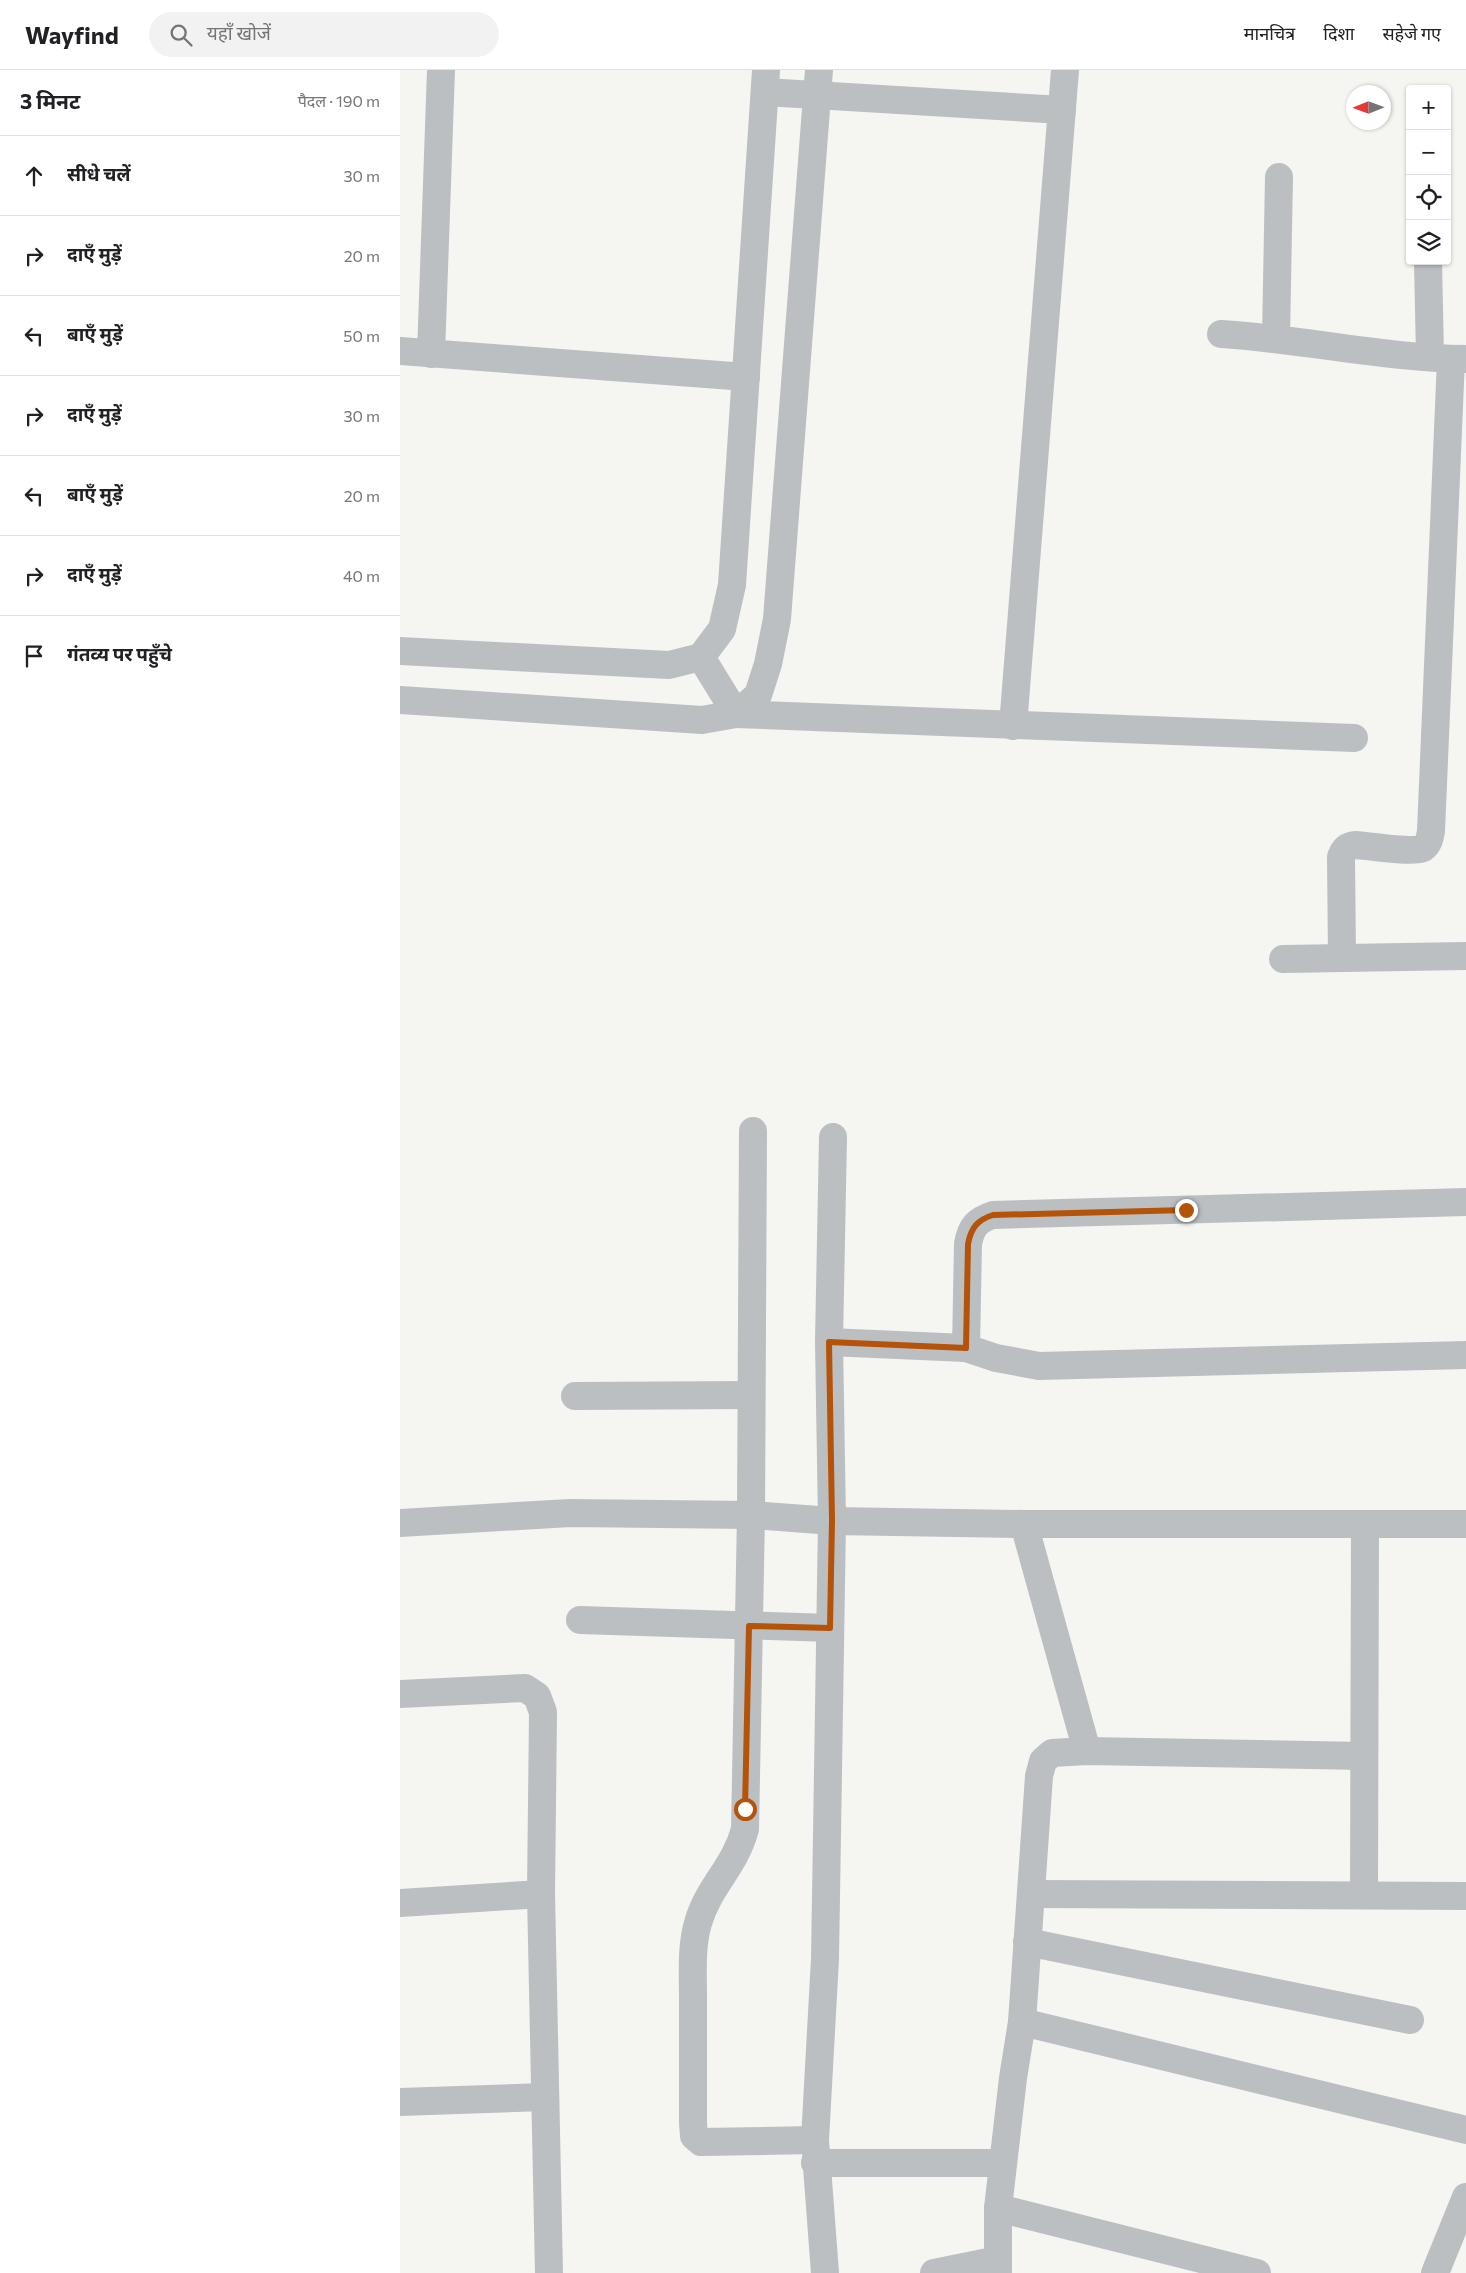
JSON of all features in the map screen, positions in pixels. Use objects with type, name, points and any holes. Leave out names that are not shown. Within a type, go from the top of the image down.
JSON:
[{"type":"street","points":[[431,354],[441,70]]},
{"type":"street","points":[[1013,726],[1064,70]]},
{"type":"street","points":[[400,651],[669,664],[701,657],[722,629],[732,585],[765,81],[818,83],[1062,110]]},
{"type":"street","points":[[736,714],[758,696],[768,664],[777,619],[818,83]]},
{"type":"street","points":[[1276,338],[1280,177]]},
{"type":"street","points":[[1342,958],[1341,858],[1344,851],[1349,846],[1356,845],[1414,850],[1424,847],[1429,842],[1431,831],[1449,358],[1429,265]]},
{"type":"street","points":[[1221,334],[1276,338],[1381,354],[1449,358]]},
{"type":"street","points":[[400,351],[746,377]]},
{"type":"street","points":[[701,657],[736,714]]},
{"type":"street","points":[[400,700],[702,720],[736,714],[1354,738]]},
{"type":"street","points":[[1283,959],[1466,956]]},
{"type":"street","points":[[753,1131],[751,1515],[745,1829],[740,1847],[731,1865],[704,1904],[697,1925],[693,1955],[694,2136],[701,2142],[815,2152],[1003,2163]]},
{"type":"street","points":[[825,2273],[815,2152],[825,1959],[832,1520],[829,1342],[833,1137]]},
{"type":"street","points":[[966,1348],[968,1244],[971,1230],[981,1219],[993,1215],[1466,1202]]},
{"type":"street","points":[[829,1342],[966,1348],[996,1358],[1039,1366],[1466,1355]]},
{"type":"street","points":[[575,1396],[751,1395]]},
{"type":"street","points":[[400,1523],[570,1513],[751,1515],[832,1520],[1024,1524],[1466,1524]]},
{"type":"street","points":[[1024,1524],[1087,1751]]},
{"type":"street","points":[[1364,1895],[1365,1525]]},
{"type":"street","points":[[580,1620],[830,1628]]},
{"type":"street","points":[[400,1694],[524,1688],[537,1696],[543,1712],[541,1894],[549,2273]]},
{"type":"street","points":[[934,2273],[998,2266],[998,2208],[1022,2022],[1039,1776],[1043,1761],[1052,1753],[1087,1751],[1364,1756]]},
{"type":"street","points":[[400,1903],[541,1894]]},
{"type":"street","points":[[1031,1894],[1466,1896]]},
{"type":"street","points":[[1027,1942],[1410,2020]]},
{"type":"street","points":[[1022,2022],[1466,2130]]},
{"type":"street","points":[[400,2102],[545,2097]]},
{"type":"street","points":[[1435,2273],[1466,2197]]},
{"type":"street","points":[[998,2208],[1257,2273]]},
{"type":"route","points":[[745,1809],[749,1626],[830,1628],[832,1520],[829,1342],[966,1348],[968,1244],[971,1230],[981,1219],[993,1215],[1186,1210]]}]
